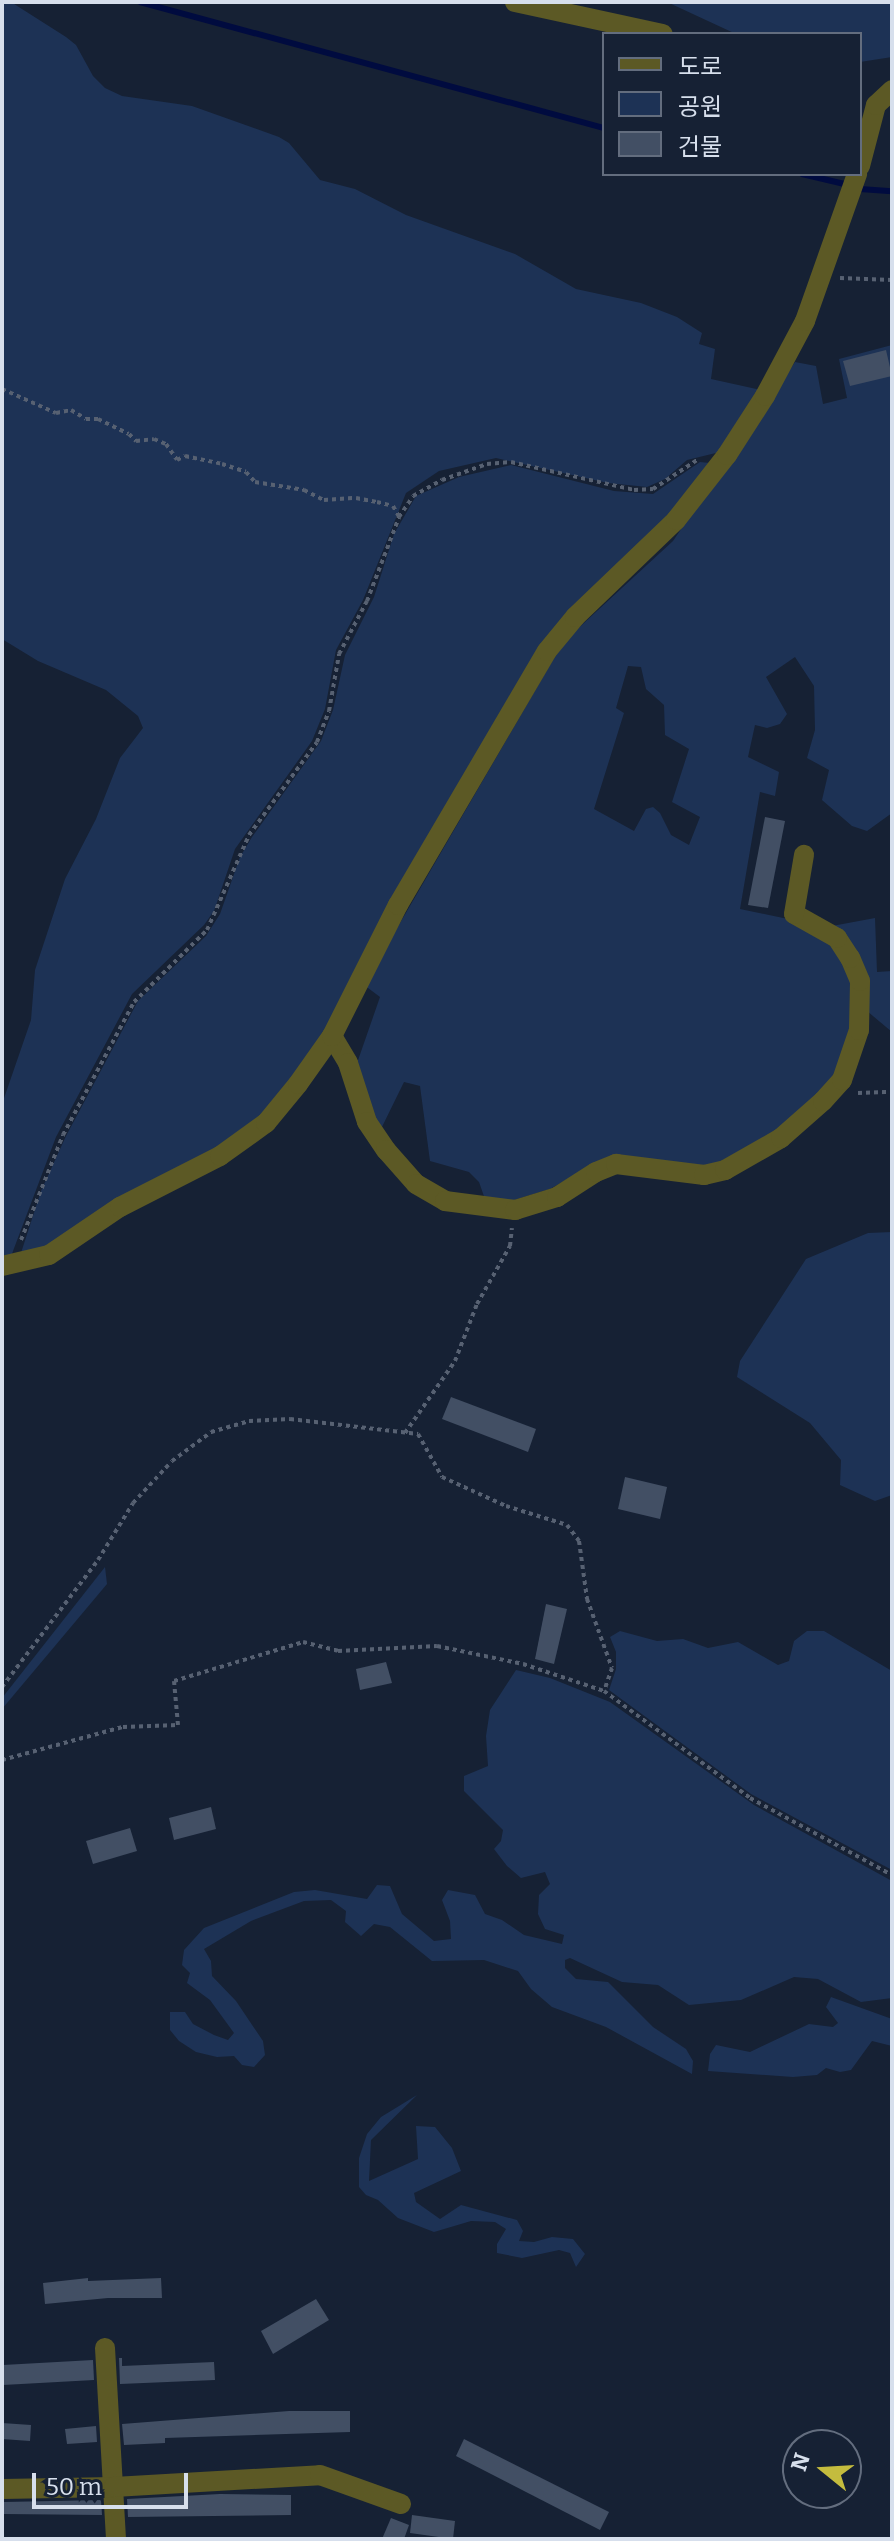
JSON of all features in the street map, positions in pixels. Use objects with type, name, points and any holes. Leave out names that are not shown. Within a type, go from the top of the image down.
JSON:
[{"type":"street","points":[[515,2],[654,32]]},
{"type":"street","points":[[862,150],[868,102],[892,90]]},
{"type":"street","points":[[8,1266],[49,1255],[120,1207],[220,1156],[266,1123],[332,1036],[375,946],[547,651],[575,617],[676,520],[727,455],[765,396],[805,321],[856,176]]},
{"type":"street","points":[[332,1036],[348,1063],[367,1122],[386,1150],[416,1184],[445,1201],[515,1210],[557,1197],[596,1172],[616,1164],[704,1175],[725,1170],[781,1138],[832,1091],[853,1055],[859,1030],[860,981],[837,938],[794,914],[804,855]]},
{"type":"street","points":[[105,2348],[116,2539]]},
{"type":"street","points":[[2,2489],[114,2487],[320,2475],[401,2504]]},
{"type":"path","points":[[822,277],[892,280]]},
{"type":"path","points":[[2,389],[56,413],[71,410],[86,419],[98,419],[129,434],[136,441],[154,439],[166,444],[177,460],[185,456],[222,464],[246,472],[255,482],[304,490],[324,500],[356,498],[393,506],[399,517]]},
{"type":"path","points":[[8,1266],[63,1135],[134,1002],[207,930],[249,835],[317,742],[329,711],[339,654],[371,590],[399,517],[413,496],[442,480],[487,464],[511,462],[634,490],[653,489],[701,458],[727,455]]},
{"type":"path","points":[[832,1091],[892,1092]]},
{"type":"path","points":[[405,1433],[455,1361],[477,1304],[510,1246],[515,1210]]},
{"type":"path","points":[[2,1687],[98,1560],[133,1503],[172,1461],[211,1432],[249,1421],[290,1419],[418,1434],[442,1477],[506,1506],[567,1525],[579,1541],[587,1599],[612,1668],[604,1691]]},
{"type":"path","points":[[2,1760],[123,1727],[178,1725],[174,1681],[303,1642],[338,1651],[437,1646],[523,1664],[604,1691],[750,1798],[892,1875]]},
{"type":"green space","points":[[2,2],[11,2],[76,45],[93,76],[105,88],[122,96],[192,106],[279,137],[289,143],[320,180],[355,189],[406,215],[515,254],[576,289],[641,303],[677,317],[702,333],[699,344],[715,349],[711,379],[761,390],[724,451],[687,460],[665,479],[647,487],[608,483],[496,458],[439,471],[406,493],[363,600],[336,650],[325,709],[312,741],[235,849],[214,911],[204,925],[132,994],[56,1137],[10,1259],[2,1260],[2,1104],[31,1020],[35,970],[65,879],[96,819],[120,758],[143,728],[138,716],[106,690],[38,661],[2,639]]},
{"type":"green space","points":[[667,2],[892,2],[892,57],[862,62],[862,32],[732,32]]},
{"type":"green space","points":[[892,345],[892,813],[867,831],[852,826],[822,800],[829,770],[807,758],[815,730],[814,686],[795,657],[766,677],[787,714],[780,724],[767,728],[755,725],[748,757],[779,772],[775,796],[760,792],[740,909],[788,919],[818,932],[846,962],[856,1001],[838,1075],[771,1136],[705,1169],[618,1156],[605,1158],[550,1189],[514,1200],[486,1202],[479,1182],[469,1172],[430,1161],[420,1086],[404,1082],[379,1133],[356,1066],[380,997],[364,985],[554,658],[572,634],[673,541],[795,362],[816,366],[823,404],[847,398],[839,359]],"holes":[[[628,666],[641,667],[646,689],[664,705],[665,735],[689,749],[672,802],[700,817],[689,845],[671,835],[660,813],[653,807],[646,809],[634,831],[594,809],[624,713],[616,708]]]},
{"type":"green space","points":[[700,462],[710,463],[676,513],[571,613],[329,1034],[260,1121],[49,1251],[20,1256],[41,1191],[66,1136],[138,1001],[206,936],[220,914],[240,857],[321,741],[333,710],[345,655],[374,597],[394,534],[416,496],[459,477],[511,465],[614,491],[653,494]]},
{"type":"green space","points":[[875,918],[877,972],[892,971],[892,1032],[867,1011],[832,926]]},
{"type":"green space","points":[[892,1232],[892,1495],[875,1501],[840,1485],[841,1460],[810,1423],[737,1377],[740,1361],[806,1259],[868,1233]]},
{"type":"green space","points":[[105,1567],[107,1584],[2,1709],[2,1698]]},
{"type":"green space","points":[[620,1631],[657,1641],[683,1639],[708,1648],[738,1642],[778,1665],[789,1661],[794,1641],[807,1631],[824,1631],[892,1671],[892,1870],[751,1794],[609,1690],[616,1669],[616,1652],[610,1637]]},
{"type":"green space","points":[[516,1670],[550,1678],[610,1702],[754,1805],[892,1881],[892,1998],[861,2002],[818,1979],[794,1977],[741,2000],[689,2005],[658,1985],[622,1982],[570,1958],[565,1960],[565,1968],[576,1979],[608,1982],[653,2027],[686,2049],[693,2061],[692,2074],[606,2027],[552,2007],[531,1989],[518,1971],[484,1960],[432,1961],[390,1927],[374,1924],[361,1936],[345,1922],[346,1911],[331,1900],[304,1901],[251,1921],[204,1949],[211,1961],[212,1976],[236,2001],[263,2041],[265,2055],[254,2067],[242,2065],[234,2056],[217,2057],[196,2052],[179,2041],[170,2030],[170,2012],[185,2012],[193,2024],[228,2040],[234,2033],[210,2000],[187,1983],[190,1973],[182,1965],[184,1950],[204,1928],[294,1892],[315,1890],[367,1899],[377,1885],[390,1886],[402,1914],[434,1941],[451,1939],[450,1921],[442,1900],[448,1890],[475,1895],[485,1914],[502,1920],[524,1935],[562,1944],[564,1935],[545,1929],[538,1914],[539,1895],[550,1884],[545,1872],[521,1878],[507,1866],[494,1849],[501,1841],[503,1830],[464,1791],[464,1776],[488,1766],[486,1736],[490,1710]]},
{"type":"green space","points":[[831,1997],[892,2019],[892,2046],[872,2041],[851,2070],[840,2072],[826,2068],[817,2075],[793,2077],[708,2071],[710,2054],[716,2045],[750,2052],[809,2024],[833,2027],[838,2023],[826,2007]]},
{"type":"green space","points":[[417,2095],[371,2140],[369,2181],[418,2159],[416,2126],[435,2127],[452,2148],[461,2171],[414,2193],[416,2202],[440,2219],[461,2205],[517,2220],[523,2231],[519,2241],[534,2242],[552,2237],[573,2239],[585,2254],[576,2267],[570,2253],[559,2250],[522,2258],[497,2253],[497,2244],[506,2229],[495,2222],[471,2221],[434,2232],[398,2218],[378,2200],[366,2195],[359,2187],[359,2158],[367,2134],[381,2117]]},
{"type":"building","points":[[886,350],[892,376],[850,386],[843,361]]},
{"type":"building","points":[[765,817],[785,821],[768,908],[748,905]]},
{"type":"building","points":[[451,1397],[536,1429],[528,1452],[442,1419]]},
{"type":"building","points":[[625,1477],[667,1487],[660,1519],[618,1509]]},
{"type":"building","points":[[546,1604],[567,1609],[554,1664],[535,1659]]},
{"type":"building","points":[[386,1662],[392,1683],[360,1690],[356,1669]]},
{"type":"building","points":[[211,1807],[216,1829],[174,1840],[169,1818]]},
{"type":"building","points":[[130,1828],[137,1851],[93,1864],[86,1841]]},
{"type":"building","points":[[88,2278],[88,2281],[161,2278],[162,2298],[108,2298],[45,2304],[43,2283]]},
{"type":"building","points":[[316,2299],[329,2320],[273,2354],[261,2331]]},
{"type":"building","points":[[119,2358],[122,2358],[122,2366],[214,2362],[215,2380],[120,2384]]},
{"type":"building","points":[[93,2360],[94,2380],[3,2385],[3,2365]]},
{"type":"building","points":[[289,2411],[350,2411],[350,2432],[165,2438],[165,2443],[124,2445],[122,2424]]},
{"type":"building","points":[[2,2423],[31,2425],[30,2441],[2,2439]]},
{"type":"building","points":[[96,2426],[97,2442],[67,2444],[65,2429]]},
{"type":"building","points":[[464,2439],[609,2512],[600,2530],[456,2456]]},
{"type":"building","points":[[220,2494],[291,2495],[291,2515],[128,2517],[127,2499]]},
{"type":"building","points":[[101,2500],[102,2515],[4,2514],[4,2502]]},
{"type":"building","points":[[412,2515],[455,2521],[453,2539],[410,2533]]},
{"type":"building","points":[[391,2518],[409,2525],[404,2539],[382,2539]]},
{"type":"waterway","points":[[140,2],[602,127]]},
{"type":"waterway","points":[[811,176],[849,185]]},
{"type":"waterway","points":[[860,189],[892,191]]}]
